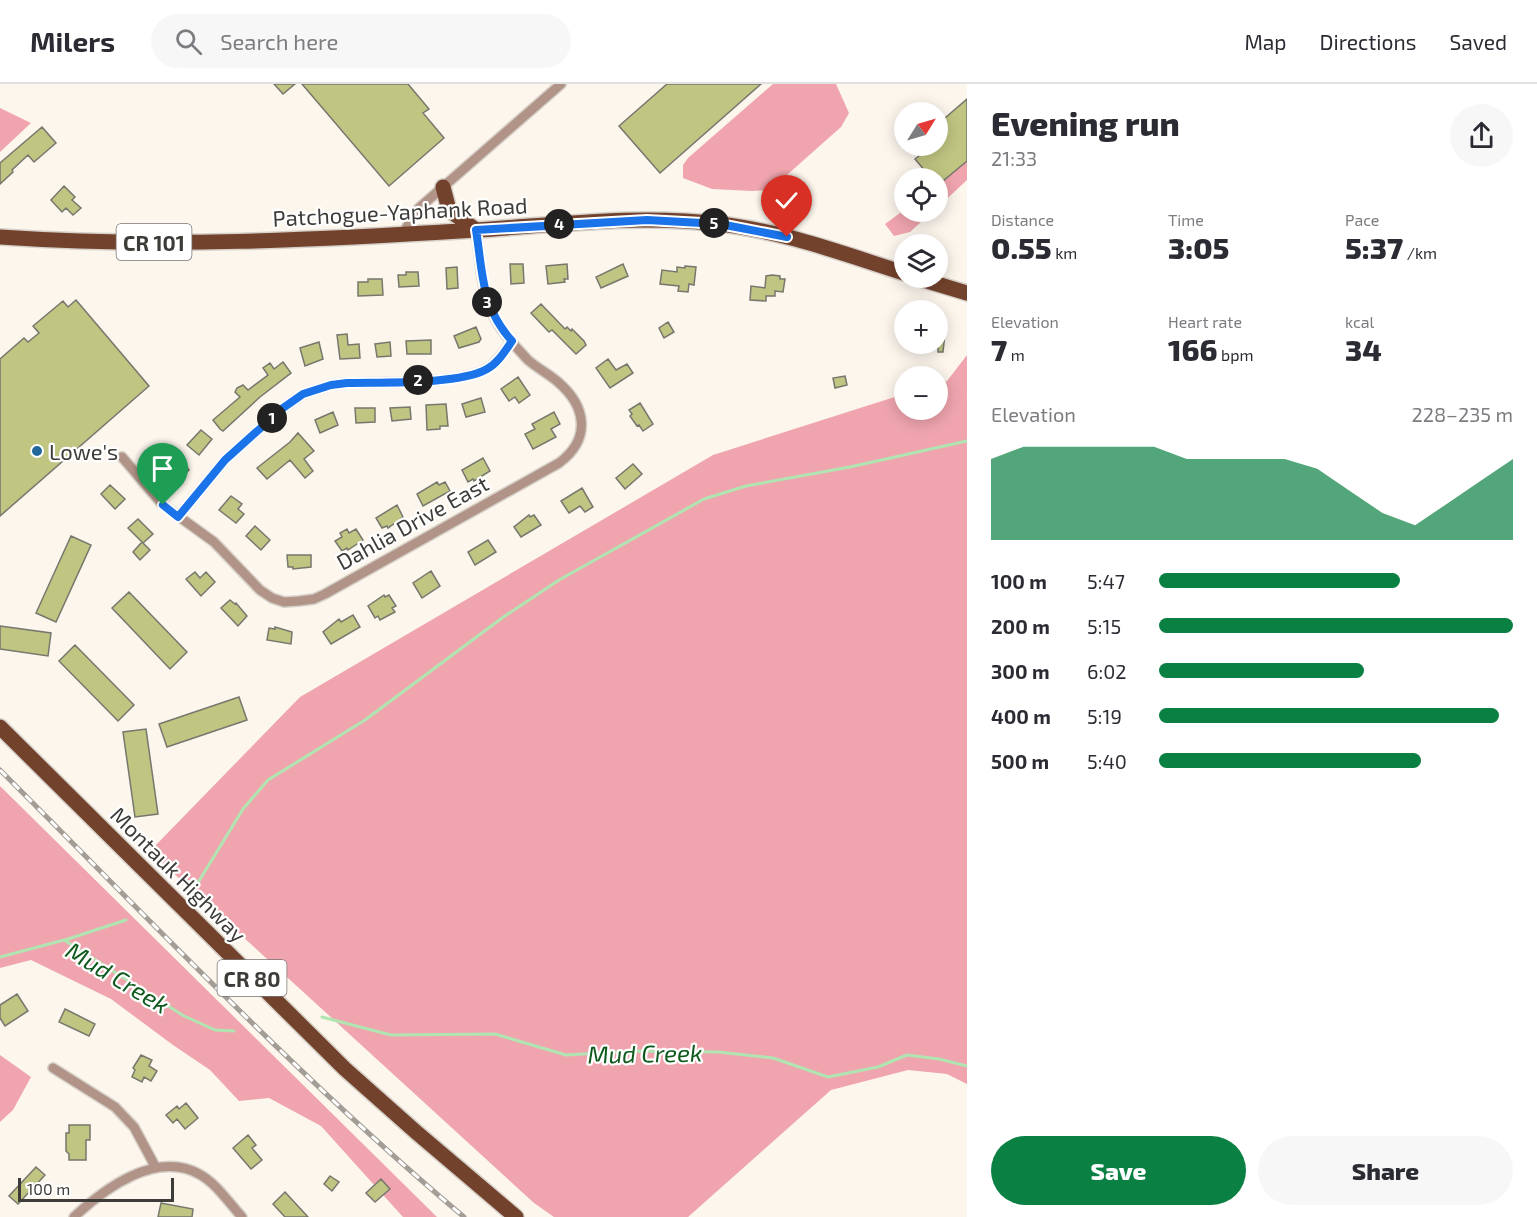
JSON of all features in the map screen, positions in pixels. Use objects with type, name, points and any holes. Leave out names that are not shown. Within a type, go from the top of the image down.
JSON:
[{"type":"main road","points":[[443,187],[449,210],[476,230]]},
{"type":"main road","name":"Patchogue-Yaphank Road","points":[[0,237],[94,242],[187,243],[300,240],[647,220],[720,224],[787,237],[894,270]]},
{"type":"main road","points":[[948,287],[967,293]]},
{"type":"main road","name":"Montauk Highway","points":[[0,727],[345,1069],[516,1217]]},
{"type":"street","points":[[403,234],[412,217],[443,187],[561,84]]},
{"type":"street","name":"Dahlia Drive East","points":[[178,517],[214,542],[260,590],[272,598],[284,602],[314,599],[570,455],[583,433],[580,417],[572,397],[558,382],[529,361],[495,320],[486,298],[476,230]]},
{"type":"street","points":[[122,458],[163,505],[178,517],[225,460],[283,408],[303,394],[331,385],[347,383],[459,379],[487,369],[496,362],[512,341]]},
{"type":"street","points":[[53,1068],[116,1107],[134,1127],[156,1168]]},
{"type":"street","points":[[74,1217],[107,1190],[127,1179],[156,1168],[187,1168],[201,1175],[242,1217]]},
{"type":"shaded area","points":[[773,84],[836,84],[849,113],[841,127],[770,190],[712,189],[683,178],[683,165],[688,158]]},
{"type":"shaded area","points":[[0,108],[31,123],[0,152]]},
{"type":"shaded area","points":[[967,160],[967,180],[948,198],[948,176]]},
{"type":"shaded area","points":[[894,217],[894,222],[921,222],[910,232],[894,234],[894,236],[885,224]]},
{"type":"shaded area","points":[[967,355],[967,1084],[947,1074],[908,1070],[831,1090],[688,1217],[554,1217],[534,1203],[159,860],[153,848],[300,697],[713,455],[894,397],[894,420],[948,420],[948,380]]},
{"type":"shaded area","points":[[0,786],[437,1217],[403,1217],[321,1126],[269,1098],[239,1101],[210,1070],[111,999],[31,960],[0,968]]},
{"type":"shaded area","points":[[0,1055],[31,1077],[13,1110],[0,1122]]},
{"type":"building","points":[[274,84],[295,84],[283,94]]},
{"type":"building","points":[[302,84],[408,84],[429,109],[423,113],[444,138],[389,186]]},
{"type":"building","points":[[667,84],[761,84],[660,173],[619,126]]},
{"type":"building","points":[[967,99],[967,161],[948,177],[948,168],[923,168],[915,159],[919,156],[948,156],[948,115]]},
{"type":"building","points":[[42,127],[56,143],[34,162],[28,155],[0,184],[0,163]]},
{"type":"building","points":[[64,186],[75,197],[72,200],[81,208],[73,215],[66,208],[62,212],[51,200]]},
{"type":"building","points":[[510,264],[523,264],[524,283],[511,284]]},
{"type":"building","points":[[567,264],[568,279],[564,279],[565,282],[548,284],[546,266]]},
{"type":"building","points":[[623,264],[628,276],[601,288],[596,277]]},
{"type":"building","points":[[685,266],[696,267],[694,285],[689,284],[688,292],[678,291],[679,286],[660,284],[662,270],[677,272],[677,267],[685,268]]},
{"type":"building","points":[[457,267],[458,288],[447,289],[446,268]]},
{"type":"building","points":[[406,272],[418,272],[419,286],[399,287],[398,275],[406,275]]},
{"type":"building","points":[[772,275],[785,279],[783,292],[775,291],[775,296],[766,296],[766,301],[750,300],[751,286],[765,288],[766,276]]},
{"type":"building","points":[[368,279],[382,279],[383,295],[358,296],[358,282],[368,282]]},
{"type":"building","name":"Lowe's","points":[[76,300],[149,386],[0,516],[0,359],[24,338],[28,342],[39,333],[33,326],[63,301],[68,307]]},
{"type":"building","points":[[541,304],[565,329],[567,327],[571,331],[572,329],[584,341],[586,345],[576,354],[552,330],[549,332],[531,313]]},
{"type":"building","points":[[668,322],[674,332],[664,338],[659,328]]},
{"type":"building","points":[[476,327],[481,339],[479,342],[459,348],[454,336]]},
{"type":"building","points":[[347,334],[348,345],[359,344],[360,358],[340,359],[337,335]]},
{"type":"building","points":[[431,340],[431,354],[407,354],[406,341]]},
{"type":"building","points":[[319,342],[323,359],[305,366],[300,348]]},
{"type":"building","points":[[390,342],[391,356],[377,357],[375,344]]},
{"type":"building","points":[[608,359],[616,370],[627,364],[633,373],[610,388],[596,368]]},
{"type":"building","points":[[283,362],[291,373],[260,397],[223,431],[220,429],[213,420],[240,397],[235,392],[237,388],[243,385],[248,390],[268,375],[263,368],[270,363],[274,369]]},
{"type":"building","points":[[845,376],[847,385],[835,388],[833,378]]},
{"type":"building","points":[[518,377],[530,395],[519,403],[515,397],[509,401],[501,389]]},
{"type":"building","points":[[481,398],[485,412],[466,417],[462,404]]},
{"type":"building","points":[[640,403],[653,424],[643,431],[630,416],[632,414],[629,410]]},
{"type":"building","points":[[446,404],[448,426],[427,430],[426,405]]},
{"type":"building","points":[[410,407],[411,419],[392,421],[390,408]]},
{"type":"building","points":[[355,408],[375,408],[375,422],[356,423]]},
{"type":"building","points":[[333,412],[338,425],[320,433],[315,420]]},
{"type":"building","points":[[554,412],[560,424],[551,429],[556,437],[533,449],[525,434],[535,429],[532,424]]},
{"type":"building","points":[[201,430],[212,439],[199,455],[187,445]]},
{"type":"building","points":[[298,433],[314,451],[304,459],[313,471],[305,478],[290,460],[267,479],[257,468]]},
{"type":"building","points":[[166,446],[174,458],[180,454],[189,470],[174,483],[155,453]]},
{"type":"building","points":[[483,458],[490,471],[468,482],[462,470]]},
{"type":"building","points":[[633,464],[642,474],[625,489],[616,478]]},
{"type":"building","points":[[437,482],[439,485],[445,482],[450,491],[423,506],[417,494]]},
{"type":"building","points":[[110,485],[125,499],[115,509],[101,494]]},
{"type":"building","points":[[582,488],[593,507],[585,512],[580,506],[569,513],[561,501]]},
{"type":"building","points":[[231,496],[242,504],[238,509],[244,514],[236,523],[219,510]]},
{"type":"building","points":[[397,505],[403,517],[388,528],[387,526],[382,528],[376,518]]},
{"type":"building","points":[[529,515],[530,517],[534,515],[541,525],[521,537],[514,527]]},
{"type":"building","points":[[138,519],[153,534],[143,543],[150,550],[140,560],[133,552],[142,542],[128,528]]},
{"type":"building","points":[[255,526],[270,540],[261,550],[246,536]]},
{"type":"building","points":[[347,529],[349,533],[356,529],[363,540],[348,550],[347,548],[342,551],[335,541],[342,537],[340,533]]},
{"type":"building","points":[[71,536],[91,545],[56,622],[36,613]]},
{"type":"building","points":[[488,540],[496,552],[475,565],[468,552]]},
{"type":"building","points":[[287,555],[311,555],[311,567],[293,569],[293,567],[288,567]]},
{"type":"building","points":[[431,571],[440,586],[422,598],[413,583]]},
{"type":"building","points":[[195,572],[200,578],[206,572],[215,582],[201,596],[186,579]]},
{"type":"building","points":[[129,592],[187,652],[170,669],[112,608]]},
{"type":"building","points":[[384,595],[385,597],[389,595],[396,606],[392,608],[395,612],[380,620],[378,616],[375,618],[368,606]]},
{"type":"building","points":[[230,600],[236,603],[247,616],[238,626],[221,608]]},
{"type":"building","points":[[353,615],[360,627],[331,644],[323,632],[339,619],[341,622]]},
{"type":"building","points":[[0,626],[51,633],[48,656],[0,649]]},
{"type":"building","points":[[275,627],[292,632],[291,644],[267,640],[269,628],[275,629]]},
{"type":"building","points":[[75,645],[134,705],[118,721],[59,661]]},
{"type":"building","points":[[239,697],[247,720],[167,747],[159,724]]},
{"type":"building","points":[[146,729],[158,814],[135,817],[123,732]]},
{"type":"building","points":[[17,994],[28,1011],[5,1026],[0,1018],[0,1005]]},
{"type":"building","points":[[65,1009],[95,1024],[89,1036],[59,1022]]},
{"type":"building","points":[[141,1055],[152,1060],[149,1066],[157,1071],[151,1081],[144,1077],[142,1082],[132,1077],[135,1070],[133,1068]]},
{"type":"building","points":[[186,1103],[198,1118],[185,1129],[177,1119],[173,1123],[166,1115],[177,1106],[179,1109]]},
{"type":"building","points":[[69,1125],[90,1125],[90,1140],[86,1140],[86,1160],[69,1160],[69,1154],[66,1151],[66,1133],[69,1133]]},
{"type":"building","points":[[248,1135],[256,1145],[252,1148],[262,1160],[251,1169],[233,1148]]},
{"type":"building","points":[[36,1167],[45,1175],[18,1204],[9,1196]]},
{"type":"building","points":[[330,1176],[339,1182],[332,1191],[324,1184]]},
{"type":"building","points":[[381,1179],[390,1189],[375,1202],[366,1193]]},
{"type":"building","points":[[285,1192],[308,1217],[285,1217],[273,1204]]},
{"type":"building","points":[[161,1203],[193,1209],[192,1217],[158,1217]]},
{"type":"waterway","points":[[195,884],[243,809],[268,780],[365,720],[502,618],[559,580],[704,499],[746,486],[850,467],[967,441]]},
{"type":"waterway","points":[[65,940],[126,920]]},
{"type":"waterway","name":"Mud Creek","points":[[0,957],[64,940],[184,1016],[215,1030],[234,1031]]},
{"type":"waterway","name":"Mud Creek","points":[[322,1017],[391,1035],[495,1034],[566,1055],[636,1051],[718,1052],[773,1058],[828,1077],[878,1067],[907,1055],[939,1059],[967,1066]]},
{"type":"railway","points":[[0,770],[285,1055],[464,1217]]},
{"type":"place","name":"Lowe's","points":[[37,451]]},
{"type":"route","points":[[163,505],[178,517],[225,460],[283,408],[303,394],[331,385],[347,383],[459,379],[487,369],[496,362],[512,341],[495,320],[486,298],[476,230],[608,221],[684,220],[757,230],[787,237]]}]
